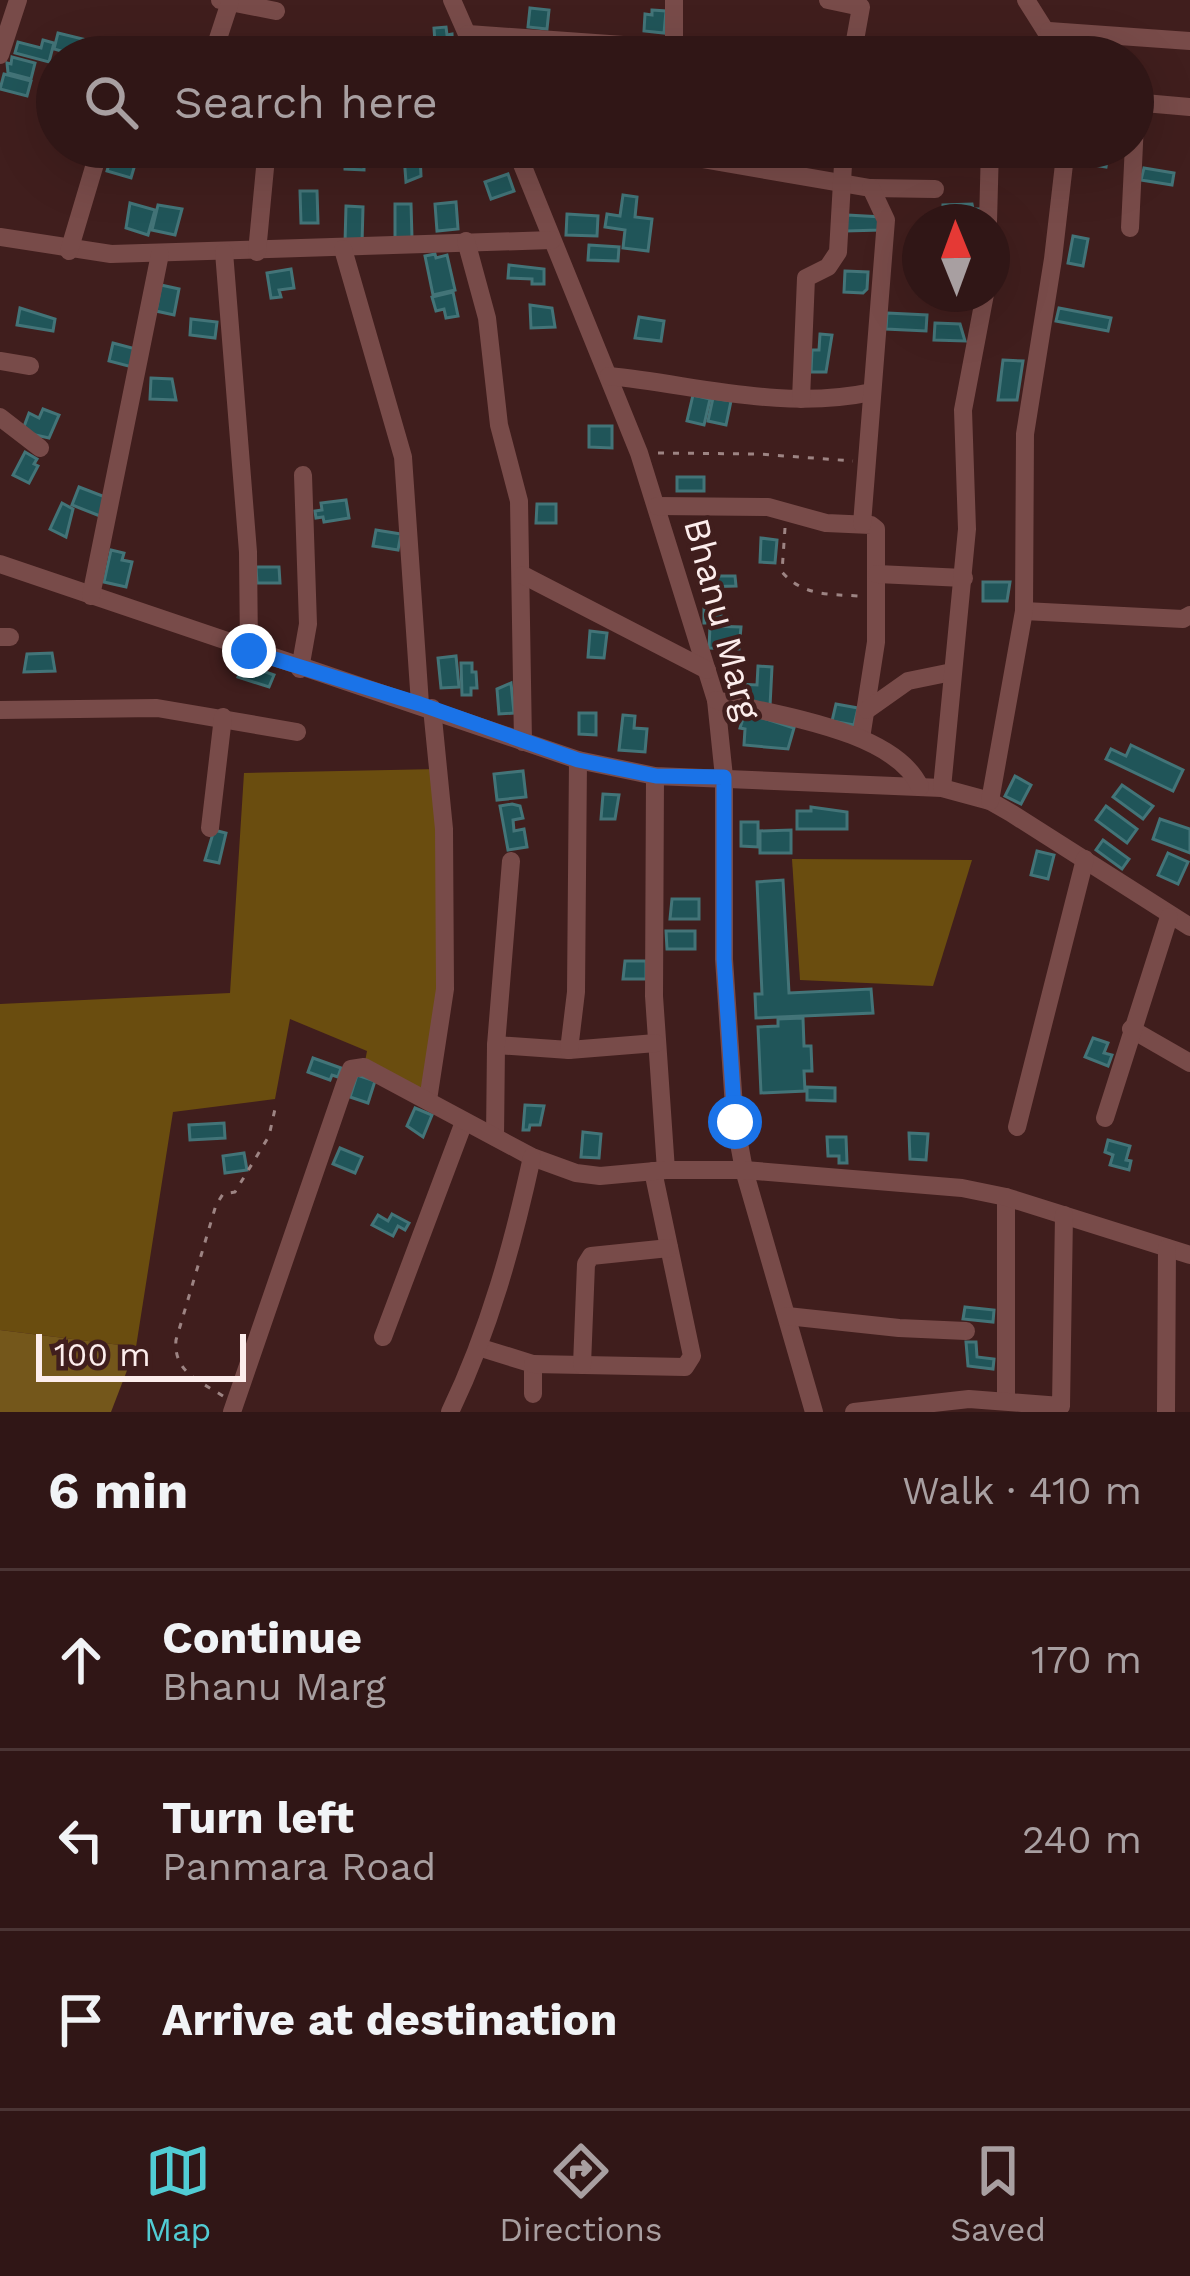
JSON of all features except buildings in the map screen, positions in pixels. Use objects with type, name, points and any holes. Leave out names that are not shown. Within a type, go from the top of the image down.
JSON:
[{"type":"street","points":[[0,55],[18,0]]},
{"type":"street","points":[[452,0],[468,36]]},
{"type":"street","points":[[465,28],[466,0]]},
{"type":"street","points":[[674,0],[674,36]]},
{"type":"street","points":[[828,0],[861,7],[856,36]]},
{"type":"street","points":[[1026,0],[1052,36]]},
{"type":"street","points":[[217,36],[225,1],[276,11]]},
{"type":"street","points":[[465,28],[553,36]]},
{"type":"street","points":[[1049,31],[1127,36]]},
{"type":"street","points":[[1154,38],[1190,40]]},
{"type":"street","points":[[1154,104],[1190,107]]},
{"type":"street","points":[[69,250],[94,168]]},
{"type":"street","points":[[257,252],[264,168]]},
{"type":"street","name":"Bhanu Marg","points":[[523,168],[639,453],[716,700],[724,777],[729,1066],[744,1169],[814,1412]]},
{"type":"street","points":[[753,168],[871,188],[934,189]]},
{"type":"street","points":[[801,399],[806,278],[828,266],[838,252],[843,168]]},
{"type":"street","points":[[988,204],[989,168]]},
{"type":"street","points":[[990,802],[1024,611],[1025,434],[1064,168]]},
{"type":"street","points":[[1130,228],[1132,168]]},
{"type":"street","points":[[862,524],[886,220],[871,188]]},
{"type":"street","points":[[0,237],[69,250],[160,254],[552,240]]},
{"type":"street","points":[[466,241],[487,318],[499,425],[519,501],[523,742]]},
{"type":"street","points":[[343,249],[403,457],[426,706],[444,829],[445,989],[428,1100]]},
{"type":"street","points":[[224,252],[248,552],[249,651]]},
{"type":"street","points":[[91,596],[160,254]]},
{"type":"street","points":[[942,788],[967,529],[964,410],[982,312]]},
{"type":"street","points":[[0,361],[30,366]]},
{"type":"street","points":[[609,376],[757,398],[842,398],[872,392]]},
{"type":"street","points":[[0,418],[40,448]]},
{"type":"street","points":[[300,668],[308,624],[303,476]]},
{"type":"street","points":[[657,506],[768,507],[826,524],[871,525],[878,533],[876,642],[861,738]]},
{"type":"street","points":[[0,564],[578,760],[656,776],[942,788],[990,802],[1190,927]]},
{"type":"street","points":[[877,574],[964,578]]},
{"type":"street","points":[[523,575],[706,670]]},
{"type":"street","points":[[1024,611],[1183,619],[1190,615]]},
{"type":"street","points":[[867,710],[908,681],[952,672]]},
{"type":"street","points":[[716,700],[861,738],[886,751],[915,776],[920,787]]},
{"type":"street","points":[[0,710],[158,708],[297,732]]},
{"type":"street","points":[[210,828],[223,717]]},
{"type":"street","points":[[569,1050],[576,992],[578,760]]},
{"type":"street","points":[[478,1348],[533,1364],[685,1367],[690,1363],[659,1171],[656,776]]},
{"type":"street","points":[[1017,1127],[1084,859]]},
{"type":"street","points":[[495,1137],[496,1045],[511,861]]},
{"type":"street","points":[[1105,1118],[1169,917]]},
{"type":"street","points":[[1131,1029],[1190,1063]]},
{"type":"street","points":[[496,1045],[569,1050],[656,1043]]},
{"type":"street","points":[[238,1409],[351,1070],[364,1067],[532,1157],[588,1175],[744,1169],[912,1183],[1006,1196],[1190,1255]]},
{"type":"street","points":[[383,1337],[464,1122]]},
{"type":"street","points":[[450,1412],[478,1348],[514,1242],[532,1157]]},
{"type":"street","points":[[1006,1196],[1006,1401]]},
{"type":"street","points":[[854,1412],[969,1399],[1061,1406],[1064,1215]]},
{"type":"street","points":[[582,1365],[586,1264],[591,1256],[669,1248]]},
{"type":"street","points":[[1166,1412],[1167,1248]]},
{"type":"street","points":[[787,1316],[966,1331]]},
{"type":"street","points":[[532,1394],[533,1364]]},
{"type":"path","points":[[639,453],[758,454],[865,462]]},
{"type":"path","points":[[786,514],[782,572],[794,585],[811,593],[876,597]]},
{"type":"path","points":[[238,1409],[181,1368],[175,1356],[176,1340],[216,1205],[224,1194],[235,1192],[269,1136],[274,1109]]},
{"type":"shaded area","points":[[439,769],[446,895],[428,1100],[364,1067],[367,1051],[290,1019],[275,1099],[173,1112],[136,1347],[0,1330],[0,1004],[230,993],[244,773]]},
{"type":"shaded area","points":[[792,859],[972,860],[933,986],[800,980]]},
{"type":"shaded area","points":[[0,1330],[136,1347],[111,1412],[0,1412]]},
{"type":"route","points":[[249,651],[578,760],[656,776],[724,777],[724,959],[735,1122]]}]
